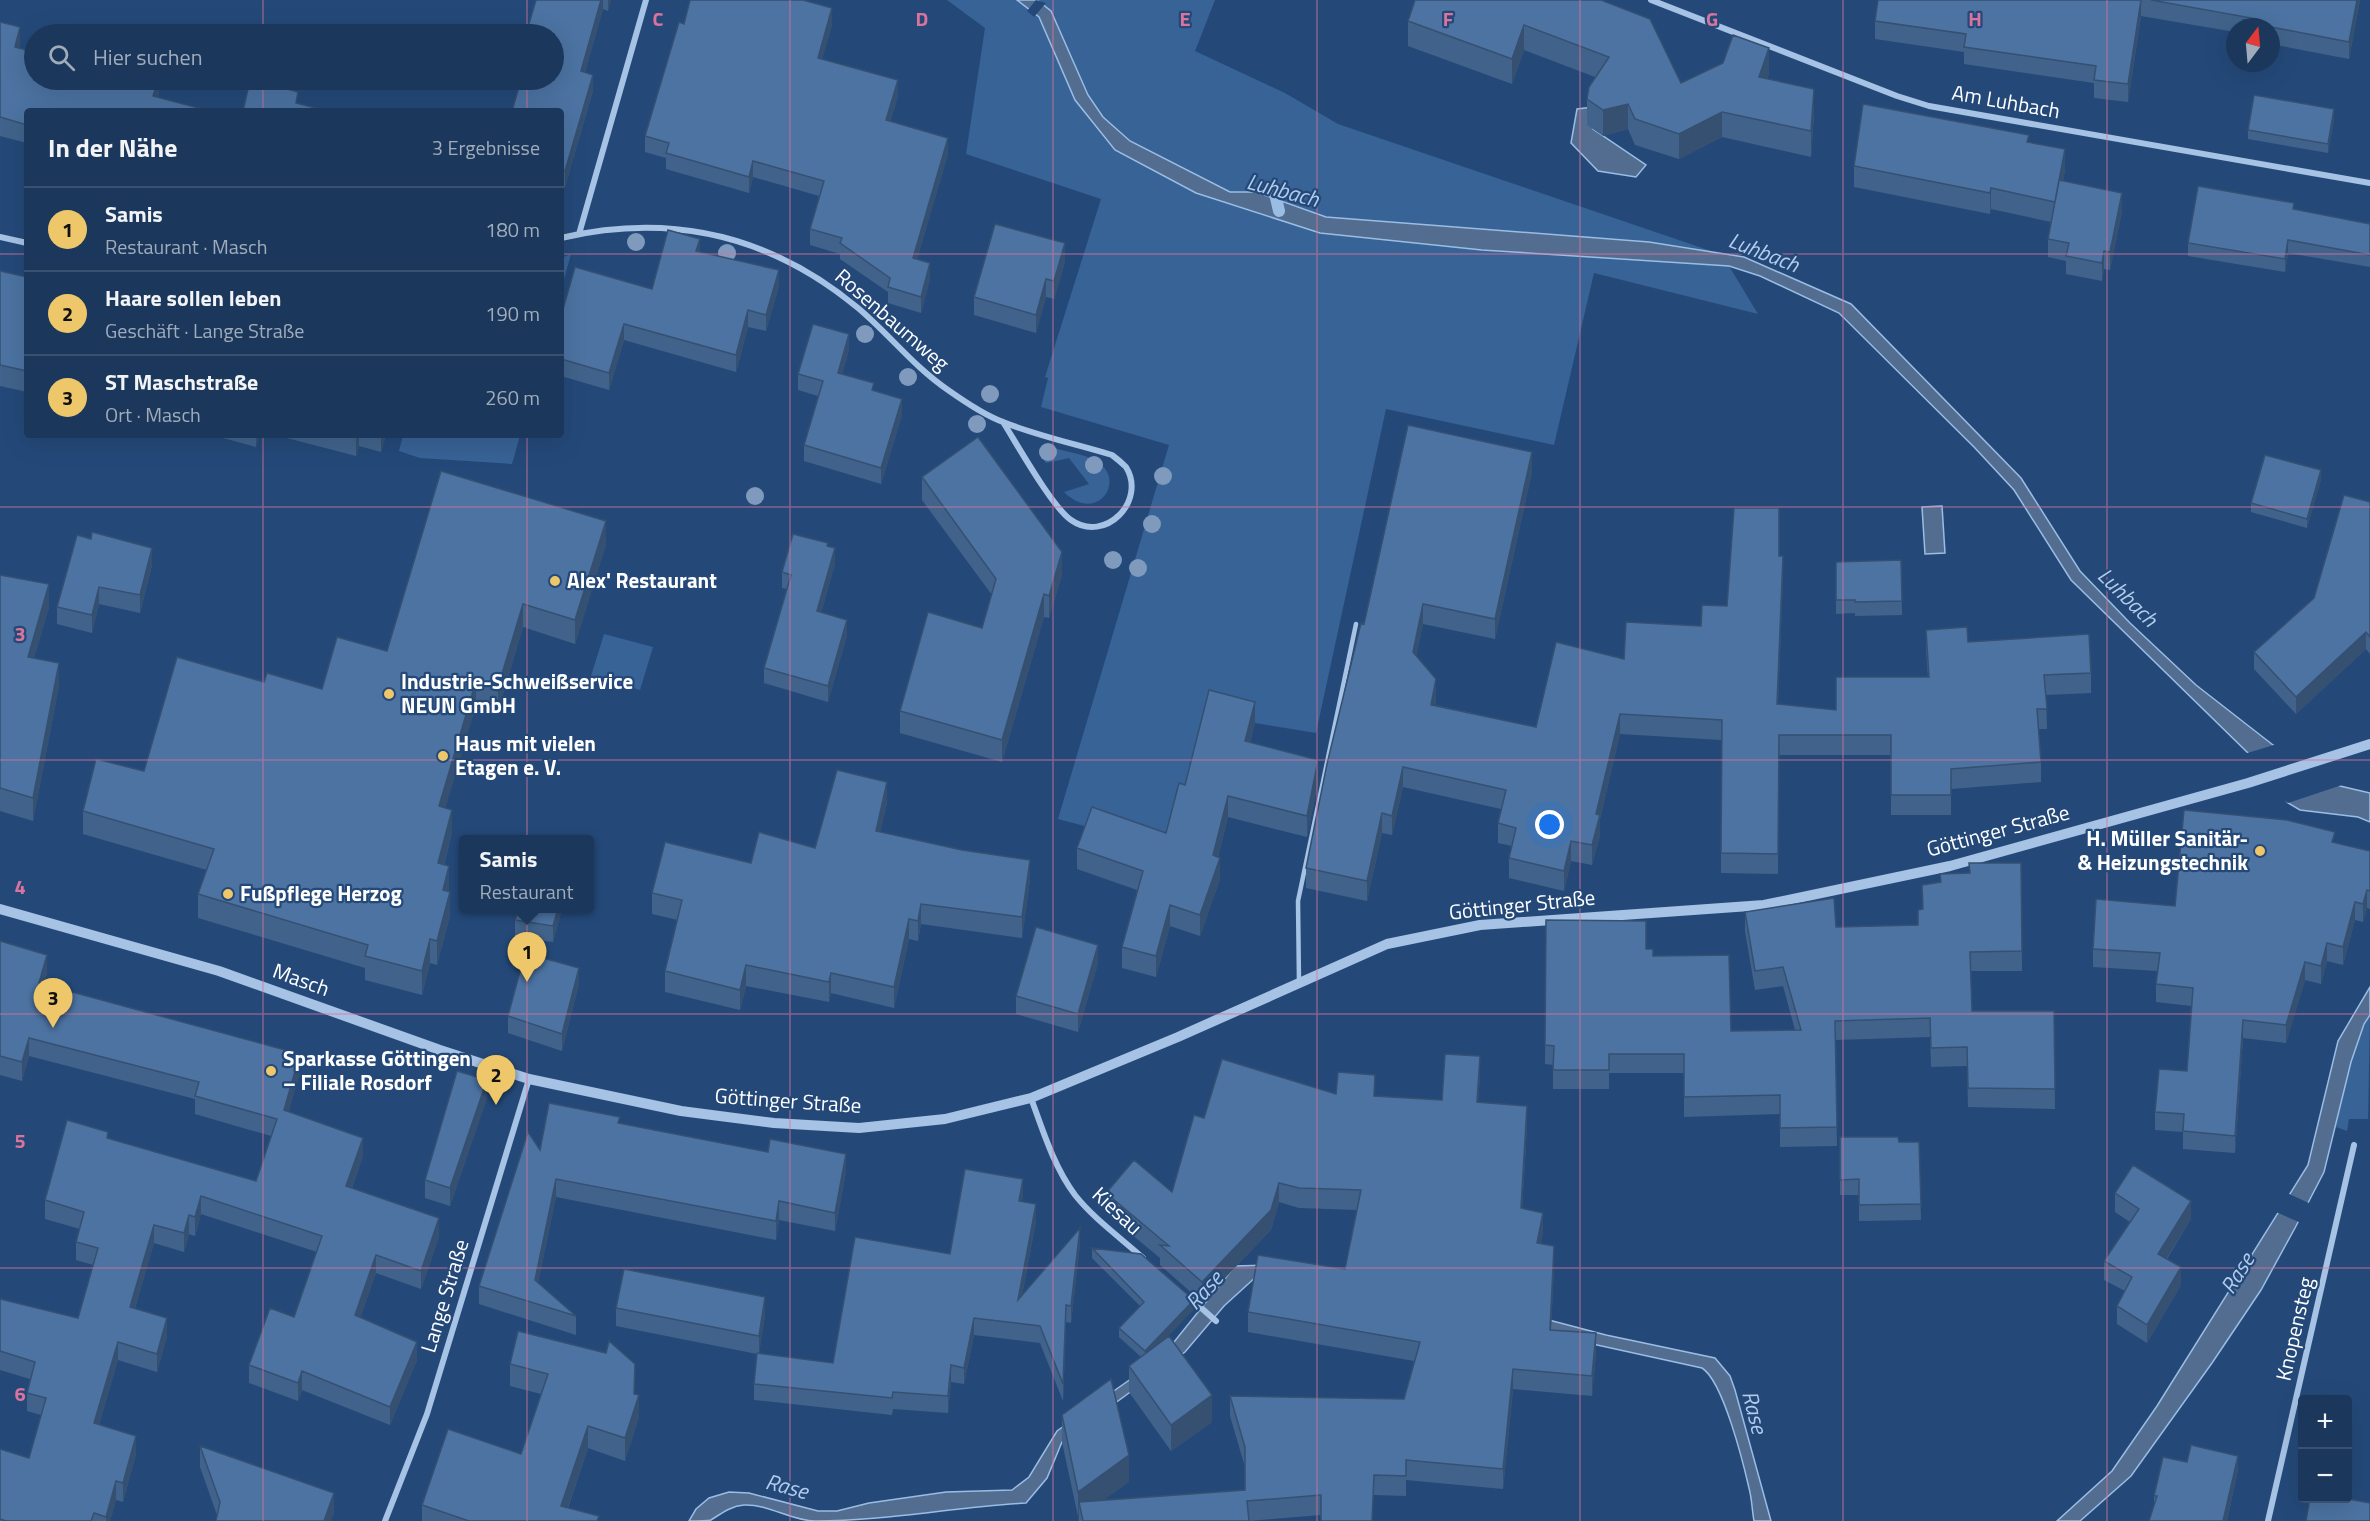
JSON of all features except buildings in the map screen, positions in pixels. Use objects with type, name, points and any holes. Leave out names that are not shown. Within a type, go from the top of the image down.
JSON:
[{"type":"street","points":[[579,234],[646,0]]},
{"type":"street","name":"Am Luhbach","points":[[1651,0],[1929,106],[2370,183]]},
{"type":"street","name":"Rosenbaumweg","points":[[564,237],[630,226],[671,227],[734,240],[801,266],[860,309],[927,375],[1003,422],[1112,455],[1125,467],[1132,483],[1130,501],[1121,516],[1106,525],[1088,527],[1072,521],[1059,508],[1003,422]]},
{"type":"street","points":[[0,237],[24,242]]},
{"type":"street","name":"Göttinger Straße","points":[[588,1091],[690,1113],[774,1123],[859,1128],[945,1119],[1030,1098],[1388,944],[1480,925],[1764,905],[1950,866],[2248,783],[2370,744]]},
{"type":"street","name":"Masch","points":[[0,909],[219,971],[440,1050],[529,1079],[588,1091]]},
{"type":"street","name":"Lange Straße","points":[[385,1521],[427,1414],[529,1079]]},
{"type":"street","name":"Kiesau","points":[[1030,1098],[1051,1153],[1074,1193],[1088,1209],[1147,1261]]},
{"type":"street","name":"Knopensteg","points":[[2268,1521],[2354,1145]]},
{"type":"street","points":[[1180,1290],[1216,1321]]},
{"type":"lane","points":[[1299,983],[1298,901],[1356,624]]},
{"type":"shaded area","points":[[947,0],[1215,0],[1195,51],[1285,93],[1338,124],[1711,251],[1729,266],[1758,314],[1594,273],[1554,445],[1386,409],[1316,733],[1255,723],[1165,858],[1092,828],[1058,819],[1169,445],[1041,407],[1048,378],[1045,377],[1101,199],[966,154],[985,28]]},
{"type":"shaded area","points":[[1017,0],[1037,0],[1051,11],[1088,95],[1103,117],[1130,141],[1230,192],[1256,192],[1326,217],[1649,242],[1744,257],[1851,304],[2021,478],[2080,571],[2130,623],[2196,685],[2273,745],[2340,786],[2370,793],[2370,822],[2358,817],[2300,810],[2288,803],[2248,753],[2071,580],[2014,490],[1839,313],[1760,276],[1729,266],[1482,250],[1320,233],[1196,193],[1115,150],[1075,100],[1039,17]]},
{"type":"shaded area","points":[[1593,107],[1593,129],[1646,165],[1636,177],[1598,171],[1571,143],[1577,109]]},
{"type":"shaded area","points":[[571,254],[564,279],[564,257]]},
{"type":"shaded area","points":[[402,438],[519,438],[512,464],[420,458],[399,451]]},
{"type":"shaded area","points":[[1045,446],[1080,455],[1099,463],[1107,471],[1109,480],[1104,497],[1087,504],[1076,501],[1064,492],[1089,484],[1069,458],[1046,463],[1039,453]]},
{"type":"shaded area","points":[[1942,506],[1945,553],[1925,554],[1922,507]]},
{"type":"shaded area","points":[[604,634],[653,647],[640,690],[591,676]]},
{"type":"shaded area","points":[[2370,987],[2370,1015],[2364,1024],[2351,1062],[2324,1172],[2261,1290],[2131,1476],[2080,1521],[2057,1521],[2112,1471],[2157,1406],[2308,1165],[2338,1041]]},
{"type":"shaded area","points":[[2370,1015],[2368,1119],[2349,1119],[2347,1131],[2336,1127],[2344,1084],[2357,1040]]},
{"type":"shaded area","points":[[1271,1265],[1526,1314],[1606,1335],[1715,1358],[1730,1376],[1735,1390],[1771,1521],[1754,1521],[1742,1460],[1725,1405],[1710,1376],[1702,1368],[1469,1317],[1258,1275],[1224,1306],[1185,1352],[1062,1442],[1047,1478],[1026,1503],[868,1519],[815,1521],[762,1507],[744,1505],[731,1508],[711,1520],[689,1521],[696,1509],[709,1498],[729,1492],[749,1493],[818,1511],[837,1511],[869,1503],[946,1492],[1012,1490],[1029,1477],[1057,1431],[1162,1357],[1235,1266]]},
{"type":"pier","points":[[1036,0],[1046,3],[1034,17],[1027,11]]},
{"type":"pier","points":[[2277,744],[2345,784],[2288,803],[2279,796],[2244,754]]},
{"type":"pier","points":[[2287,1193],[2311,1204],[2301,1223],[2276,1212]]},
{"type":"waterway","name":"Luhbach","points":[[1274,189],[1279,211]]},
{"type":"place","name":"Alex' Restaurant","points":[[555,581]]},
{"type":"place","name":"Industrie-Schweißservice NEUN GmbH","points":[[389,694]]},
{"type":"place","name":"Haus mit vielen Etagen e. V.","points":[[443,756]]},
{"type":"place","name":"H. Müller Sanitär- & Heizungstechnik","points":[[2260,851]]},
{"type":"place","name":"Fußpflege Herzog","points":[[228,894]]},
{"type":"place","name":"Samis","points":[[527,982]]},
{"type":"place","name":"ST Maschstraße","points":[[53,1028]]},
{"type":"place","name":"Sparkasse Göttingen – Filiale Rosdorf","points":[[271,1071]]},
{"type":"place","name":"Haare sollen leben","points":[[496,1105]]},
{"type":"water label","name":"Rase","points":[[2237,1273]]},
{"type":"water label","name":"Rase","points":[[1204,1290]]},
{"type":"water label","name":"Rase","points":[[1755,1412]]},
{"type":"water label","name":"Rase","points":[[787,1486]]}]
